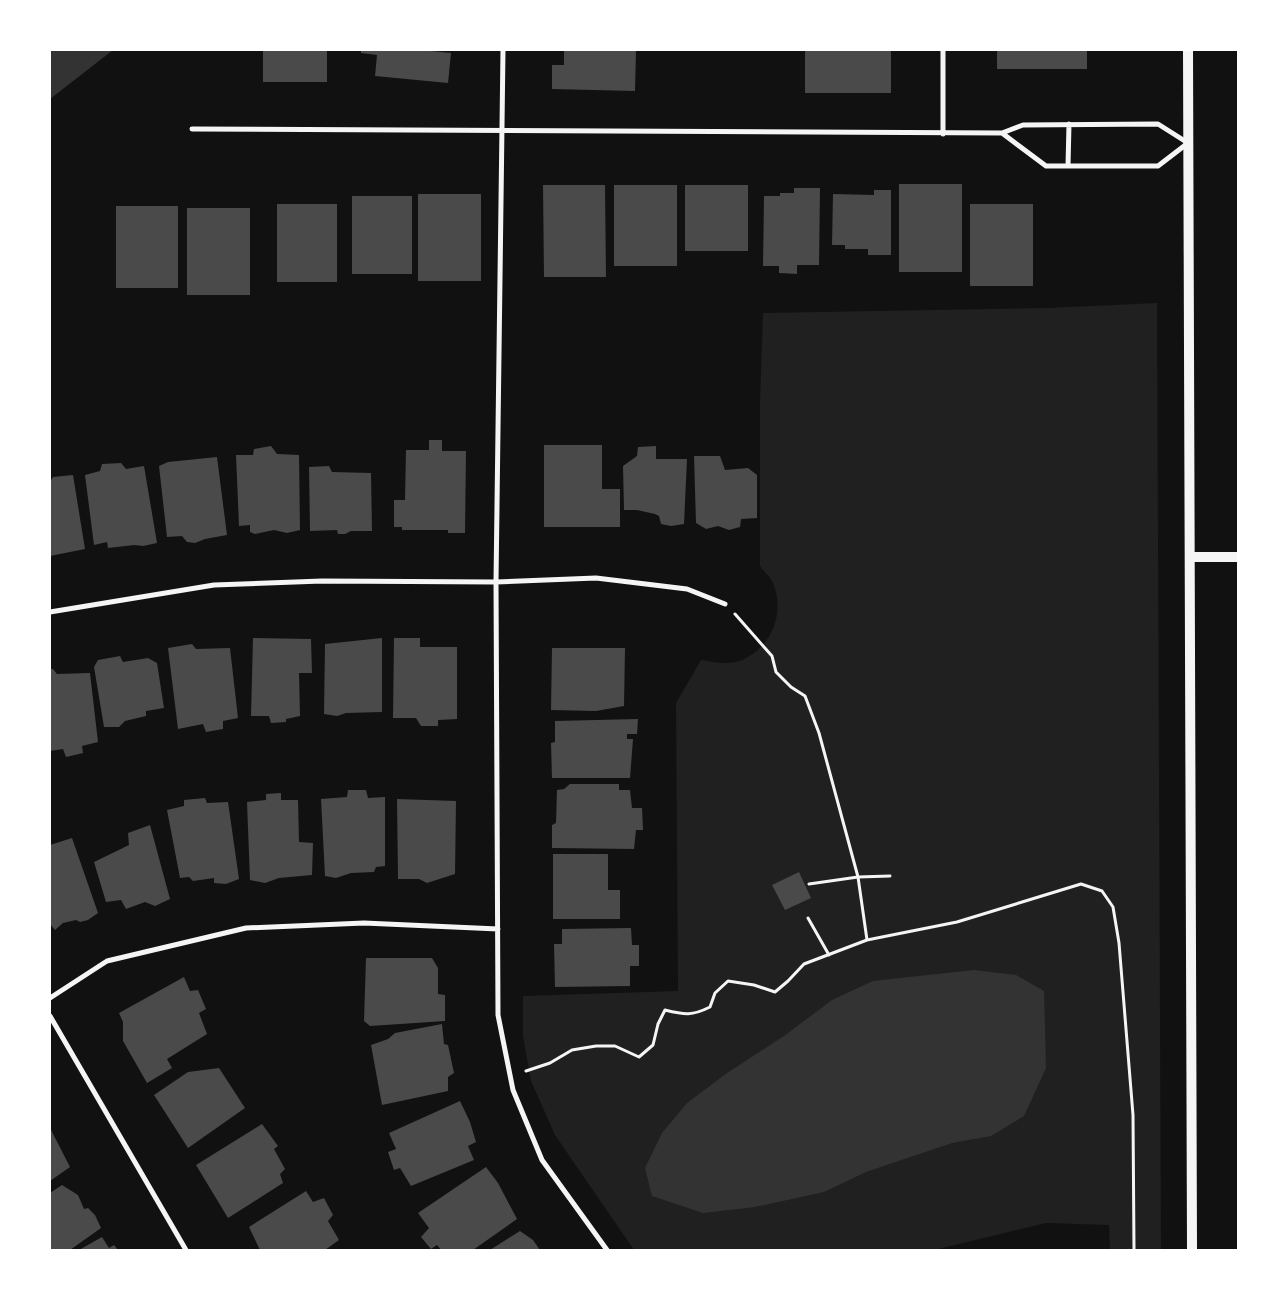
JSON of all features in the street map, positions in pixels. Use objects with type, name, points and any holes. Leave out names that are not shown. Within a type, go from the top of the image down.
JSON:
[{"type":"main road","points":[[1188,50],[1192,1250]]},
{"type":"main road","points":[[1190,557],[1238,557]]},
{"type":"street","points":[[503,50],[496,582],[498,1016],[513,1090],[542,1160],[607,1250]]},
{"type":"street","points":[[943,50],[943,134]]},
{"type":"street","points":[[1068,166],[1069,124]]},
{"type":"street","points":[[192,129],[943,134],[1002,133],[1023,125],[1158,124],[1188,143],[1158,166],[1046,166],[1002,133]]},
{"type":"street","points":[[50,612],[214,585],[322,581],[496,582],[596,578],[687,589],[726,604]]},
{"type":"street","points":[[50,998],[107,961],[246,928],[364,923],[498,929]]},
{"type":"street","points":[[50,1016],[186,1250]]},
{"type":"path","points":[[726,604],[772,656],[776,672],[791,687],[805,696],[819,733],[858,877],[867,940]]},
{"type":"path","points":[[809,884],[858,877],[890,876]]},
{"type":"path","points":[[510,1074],[550,1063],[572,1050],[596,1046],[615,1046],[639,1057],[653,1045],[658,1024],[666,1010],[696,1014],[710,1008],[715,993],[728,981],[754,985],[775,992],[804,964],[867,940],[957,922],[1081,884],[1102,891],[1113,907],[1119,943],[1133,1115],[1134,1250]]},
{"type":"path","points":[[808,918],[829,955]]},
{"type":"shaded area","points":[[50,50],[113,50],[50,99]]},
{"type":"shaded area","points":[[1157,303],[1161,1250],[1110,1250],[1109,1225],[1046,1223],[934,1250],[634,1250],[555,1135],[531,1081],[523,1036],[523,996],[678,991],[676,703],[701,660],[730,663],[750,656],[767,639],[777,617],[778,605],[772,581],[760,566],[760,403],[763,313],[1048,308]]},
{"type":"shaded area","points":[[974,970],[1016,975],[1044,991],[1046,1068],[1024,1116],[991,1136],[952,1143],[866,1172],[824,1192],[755,1207],[703,1213],[652,1196],[645,1168],[662,1133],[687,1103],[727,1073],[784,1036],[832,1000],[873,981]]},
{"type":"building","points":[[263,50],[327,50],[327,82],[263,82]]},
{"type":"building","points":[[361,50],[431,50],[451,53],[448,83],[375,76],[377,55],[361,53]]},
{"type":"building","points":[[564,50],[636,50],[635,91],[552,89],[552,65],[564,65]]},
{"type":"building","points":[[805,50],[891,50],[891,93],[805,93]]},
{"type":"building","points":[[997,50],[1087,50],[1087,69],[997,69]]},
{"type":"building","points":[[899,184],[962,184],[962,272],[899,272]]},
{"type":"building","points":[[543,185],[605,185],[606,277],[544,277]]},
{"type":"building","points":[[614,185],[677,185],[677,266],[614,266]]},
{"type":"building","points":[[685,185],[748,185],[748,251],[685,251]]},
{"type":"building","points":[[794,188],[820,188],[819,265],[797,265],[797,274],[779,273],[779,266],[763,266],[764,196],[780,196],[780,193],[794,193]]},
{"type":"building","points":[[874,190],[891,190],[891,255],[868,255],[868,249],[845,249],[845,245],[832,245],[833,194],[874,195]]},
{"type":"building","points":[[418,194],[481,194],[481,281],[418,281]]},
{"type":"building","points":[[352,196],[412,196],[412,274],[352,274]]},
{"type":"building","points":[[277,204],[337,204],[337,282],[277,282]]},
{"type":"building","points":[[970,204],[1033,204],[1033,286],[970,286]]},
{"type":"building","points":[[116,206],[178,206],[178,288],[116,288]]},
{"type":"building","points":[[187,208],[250,208],[250,295],[187,295]]},
{"type":"building","points":[[429,440],[442,440],[442,451],[466,451],[465,533],[448,533],[448,530],[402,530],[402,527],[394,527],[394,500],[405,500],[406,450],[429,450]]},
{"type":"building","points":[[544,445],[602,445],[602,489],[620,489],[620,527],[544,527]]},
{"type":"building","points":[[271,446],[277,454],[299,455],[300,530],[287,533],[274,530],[255,534],[250,532],[250,525],[239,526],[236,455],[253,455],[254,449]]},
{"type":"building","points":[[656,446],[656,459],[687,459],[684,524],[671,526],[661,524],[659,516],[655,514],[637,510],[624,510],[623,466],[637,456],[638,447]]},
{"type":"building","points":[[694,456],[720,456],[725,470],[748,468],[757,475],[757,518],[741,519],[740,527],[729,530],[718,526],[706,529],[696,523]]},
{"type":"building","points":[[217,457],[227,535],[195,543],[187,542],[182,536],[167,537],[159,466],[168,462]]},
{"type":"building","points":[[121,463],[126,469],[144,466],[157,543],[143,546],[134,545],[108,548],[107,542],[94,545],[85,475],[100,471],[102,464]]},
{"type":"building","points":[[329,466],[332,472],[371,473],[372,531],[351,531],[345,534],[338,534],[337,530],[310,531],[309,467]]},
{"type":"building","points":[[73,475],[85,549],[50,556],[50,482],[53,477]]},
{"type":"building","points":[[253,638],[311,639],[312,673],[299,673],[300,716],[286,719],[286,722],[271,723],[269,716],[251,716]]},
{"type":"building","points":[[382,638],[382,712],[346,713],[337,716],[324,714],[325,644]]},
{"type":"building","points":[[394,638],[420,638],[420,647],[457,647],[457,719],[438,720],[438,726],[421,726],[416,718],[393,718]]},
{"type":"building","points":[[192,644],[196,649],[230,648],[238,718],[223,721],[223,729],[206,732],[203,724],[178,729],[168,648]]},
{"type":"building","points":[[552,648],[625,648],[624,706],[596,711],[551,710]]},
{"type":"building","points":[[120,656],[123,662],[148,658],[157,663],[164,708],[146,711],[146,716],[125,721],[119,727],[104,727],[94,667],[98,660]]},
{"type":"building","points":[[50,669],[53,669],[57,674],[90,673],[98,742],[82,746],[83,753],[66,757],[63,749],[50,751]]},
{"type":"building","points":[[638,719],[637,734],[627,734],[627,739],[633,739],[630,778],[552,778],[551,743],[555,742],[555,721]]},
{"type":"building","points":[[570,784],[619,784],[619,790],[630,790],[632,808],[642,808],[643,830],[636,830],[634,849],[552,848],[552,825],[556,823],[557,790],[564,789]]},
{"type":"building","points":[[348,790],[366,790],[368,798],[385,797],[385,866],[376,867],[374,872],[351,873],[336,878],[325,876],[321,799],[347,797]]},
{"type":"building","points":[[281,793],[281,800],[298,800],[299,842],[313,843],[312,875],[279,878],[265,883],[250,880],[247,802],[266,800],[266,794]]},
{"type":"building","points":[[205,798],[207,803],[228,802],[239,879],[226,884],[214,883],[214,878],[193,881],[189,877],[180,878],[167,810],[184,806],[184,800]]},
{"type":"building","points":[[397,799],[456,801],[455,874],[427,883],[419,879],[398,879]]},
{"type":"building","points":[[150,825],[170,899],[155,906],[145,902],[126,909],[121,900],[106,902],[94,862],[129,845],[128,833]]},
{"type":"building","points":[[72,838],[98,913],[88,920],[63,923],[55,930],[50,924],[50,845]]},
{"type":"building","points":[[553,854],[608,854],[608,890],[620,890],[620,919],[553,919]]},
{"type":"building","points":[[799,872],[811,898],[785,910],[772,885]]},
{"type":"building","points":[[631,928],[632,945],[639,945],[639,966],[630,966],[630,986],[555,987],[554,944],[562,944],[562,929]]},
{"type":"building","points":[[366,958],[432,958],[438,968],[438,994],[445,995],[445,1021],[370,1026],[364,1021]]},
{"type":"building","points":[[184,977],[190,991],[198,990],[206,1009],[199,1013],[207,1034],[167,1059],[172,1068],[147,1083],[123,1041],[123,1022],[119,1013]]},
{"type":"building","points":[[442,1024],[444,1044],[448,1045],[454,1073],[448,1077],[448,1091],[382,1105],[371,1045],[388,1039],[395,1033]]},
{"type":"building","points":[[219,1068],[245,1108],[188,1148],[154,1095],[188,1072]]},
{"type":"building","points":[[460,1101],[470,1122],[476,1142],[468,1146],[474,1160],[411,1186],[400,1168],[394,1170],[388,1152],[396,1149],[389,1133]]},
{"type":"building","points":[[262,1124],[278,1146],[274,1149],[285,1169],[280,1174],[283,1183],[228,1218],[196,1165]]},
{"type":"building","points":[[50,1128],[70,1167],[50,1181]]},
{"type":"building","points":[[486,1167],[498,1183],[517,1219],[473,1250],[441,1250],[437,1245],[431,1249],[421,1237],[429,1228],[418,1213]]},
{"type":"building","points":[[62,1185],[78,1195],[84,1209],[88,1208],[95,1215],[101,1228],[70,1250],[50,1250],[50,1193]]},
{"type":"building","points":[[306,1191],[313,1202],[324,1198],[333,1215],[328,1221],[339,1240],[325,1250],[260,1250],[249,1227]]},
{"type":"building","points":[[520,1231],[533,1240],[540,1250],[490,1250]]},
{"type":"building","points":[[102,1237],[109,1248],[114,1245],[118,1250],[79,1250]]}]
